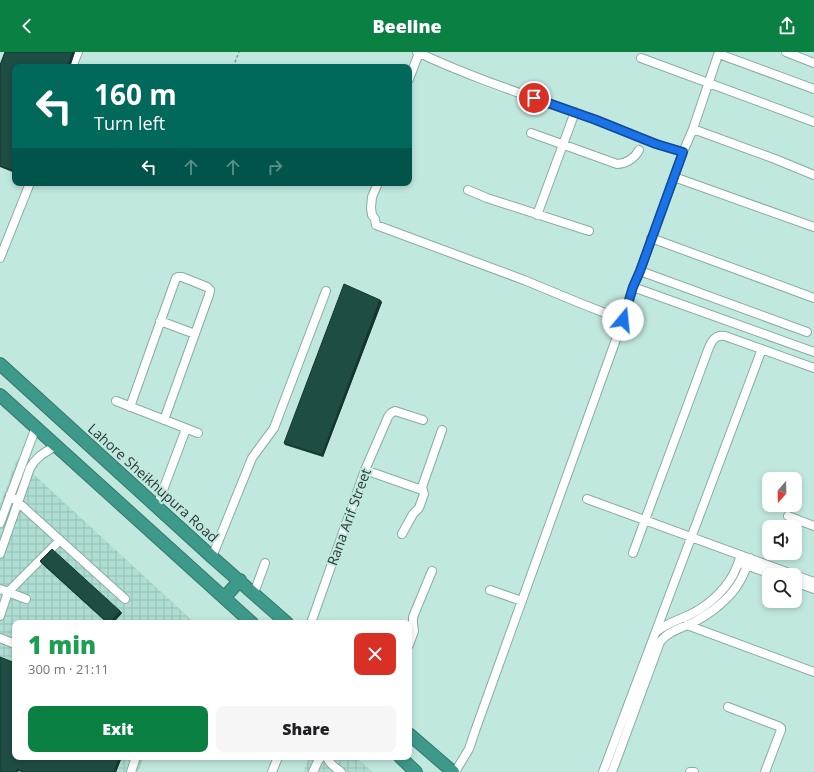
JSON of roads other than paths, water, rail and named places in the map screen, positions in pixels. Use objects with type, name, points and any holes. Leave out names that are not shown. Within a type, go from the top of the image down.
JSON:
[{"type":"highway","name":"Lahore Sheikhupura Road","points":[[0,364],[212,557],[240,580],[284,620]]},
{"type":"highway","points":[[0,395],[249,620]]},
{"type":"highway","points":[[225,597],[240,580]]},
{"type":"highway","points":[[412,737],[454,772]]},
{"type":"highway","points":[[403,760],[416,772]]},
{"type":"street","points":[[73,64],[78,52]]},
{"type":"street","points":[[412,70],[418,52],[465,73],[574,112],[656,144],[683,152]]},
{"type":"street","points":[[786,52],[814,62]]},
{"type":"street","points":[[454,772],[469,749],[623,320],[633,287],[693,129],[719,53],[814,89]]},
{"type":"street","points":[[641,58],[814,122]]},
{"type":"street","points":[[537,215],[574,112]]},
{"type":"street","points":[[693,129],[775,158],[814,175]]},
{"type":"street","points":[[531,133],[619,164],[637,155],[639,150]]},
{"type":"street","points":[[674,177],[814,227]]},
{"type":"street","points":[[0,258],[29,186]]},
{"type":"street","points":[[377,186],[372,197],[371,208],[376,225],[524,280],[623,320]]},
{"type":"street","points":[[468,190],[537,215],[589,231]]},
{"type":"street","points":[[652,238],[814,298]]},
{"type":"street","points":[[640,271],[807,332]]},
{"type":"street","points":[[130,407],[176,278],[180,277],[207,287],[210,290],[209,295],[164,420]]},
{"type":"street","points":[[633,287],[814,352]]},
{"type":"street","points":[[212,557],[252,458],[274,428],[326,290]]},
{"type":"street","points":[[160,321],[195,334]]},
{"type":"street","points":[[633,553],[644,520],[712,341],[717,336],[722,335],[814,368]]},
{"type":"street","points":[[603,772],[762,349]]},
{"type":"street","points":[[116,401],[198,433]]},
{"type":"street","name":"Rana Arif Street","points":[[312,620],[365,470],[388,417],[395,411],[424,420]]},
{"type":"street","points":[[0,523],[36,427]]},
{"type":"street","points":[[157,506],[186,429]]},
{"type":"street","points":[[402,534],[413,514],[419,508],[424,494],[422,487],[442,430]]},
{"type":"street","points":[[0,554],[33,462],[56,446]]},
{"type":"street","points":[[365,470],[422,490]]},
{"type":"street","points":[[10,495],[125,599]]},
{"type":"street","points":[[587,499],[691,537],[762,569]]},
{"type":"street","points":[[788,516],[814,526]]},
{"type":"street","points":[[0,616],[8,592],[60,540]]},
{"type":"street","points":[[655,634],[664,626],[694,612],[713,599],[730,580],[740,558]]},
{"type":"street","points":[[749,562],[814,582]]},
{"type":"street","points":[[612,772],[659,644],[669,633],[707,614],[729,595],[740,581],[749,562]]},
{"type":"street","points":[[254,593],[265,563]]},
{"type":"street","points":[[412,637],[414,631],[412,624],[413,617],[432,571]]},
{"type":"street","points":[[802,585],[814,589]]},
{"type":"street","points":[[0,589],[26,599]]},
{"type":"street","points":[[490,590],[522,601]]},
{"type":"street","points":[[687,625],[814,672]]},
{"type":"street","points":[[0,638],[12,643]]},
{"type":"street","points":[[728,707],[781,728],[765,772]]},
{"type":"street","points":[[130,772],[135,760]]},
{"type":"street","points":[[272,772],[277,760]]},
{"type":"street","points":[[313,772],[318,760]]},
{"type":"street","points":[[328,760],[341,772]]}]
